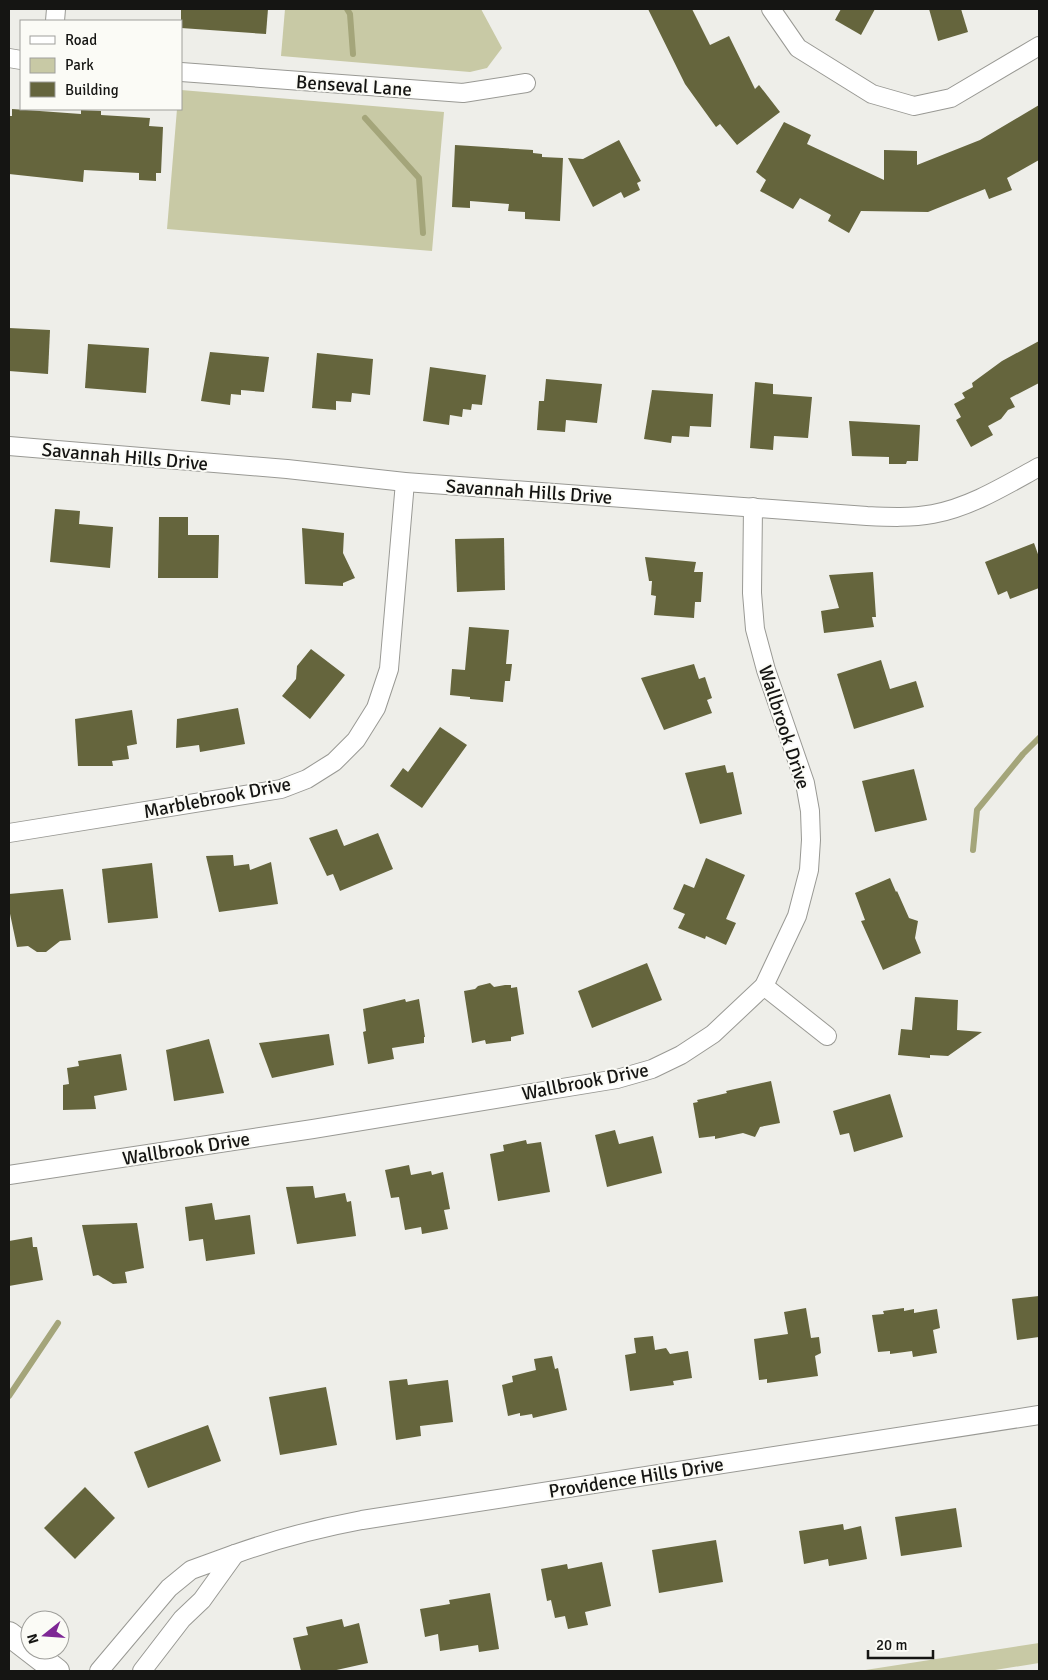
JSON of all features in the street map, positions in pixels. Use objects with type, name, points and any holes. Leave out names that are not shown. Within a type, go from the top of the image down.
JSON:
[{"type":"street","points":[[771,9],[798,48],[872,94],[914,106],[951,98],[1039,46]]},
{"type":"street","name":"Benseval Lane","points":[[182,72],[463,93],[526,83]]},
{"type":"street","name":"Savannah Hills Drive","points":[[9,446],[287,469],[405,482],[830,514],[913,517],[934,514],[954,508],[992,493],[1039,467]]},
{"type":"street","name":"Marblebrook Drive","points":[[9,833],[281,789],[307,779],[334,762],[356,740],[376,708],[389,670],[405,482]]},
{"type":"street","name":"Wallbrook Drive","points":[[9,1176],[617,1079],[652,1069],[681,1055],[713,1034],[764,986],[797,916],[809,870],[810,811],[805,784],[766,670],[756,629],[752,593],[753,507]]},
{"type":"street","points":[[764,986],[827,1036]]},
{"type":"street","name":"Providence Hills Drive","points":[[99,1671],[169,1588],[191,1570],[264,1543],[318,1528],[1039,1415]]},
{"type":"street","points":[[142,1671],[182,1619],[202,1600],[235,1554]]},
{"type":"street","points":[[9,1634],[57,1671]]},
{"type":"green space","points":[[285,9],[481,9],[502,48],[487,68],[470,72],[281,56]]},
{"type":"green space","points":[[182,90],[444,112],[432,251],[167,229],[177,110],[182,110]]},
{"type":"green space","points":[[1039,1643],[1039,1663],[989,1671],[859,1671]]},
{"type":"building","points":[[181,9],[268,9],[266,34],[182,28]]},
{"type":"building","points":[[648,9],[692,9],[710,45],[729,36],[755,89],[759,85],[780,112],[737,145],[720,124],[716,127],[685,84]]},
{"type":"building","points":[[841,9],[875,9],[861,35],[835,20]]},
{"type":"building","points":[[929,9],[961,9],[968,32],[938,41]]},
{"type":"building","points":[[1039,105],[1039,160],[1007,178],[1012,190],[989,199],[985,189],[928,212],[861,211],[849,233],[828,221],[831,215],[800,198],[793,209],[760,191],[766,180],[756,172],[784,122],[811,135],[807,144],[884,180],[884,150],[917,151],[917,165],[980,140]]},
{"type":"building","points":[[12,109],[81,114],[81,110],[101,111],[101,115],[150,118],[149,126],[163,127],[161,173],[156,173],[156,181],[139,180],[139,173],[84,170],[83,182],[9,174],[9,116],[12,116]]},
{"type":"building","points":[[619,140],[641,181],[637,183],[640,190],[624,198],[621,192],[593,207],[568,158],[583,159]]},
{"type":"building","points":[[455,145],[533,150],[533,153],[542,154],[542,157],[563,158],[560,221],[525,219],[525,212],[508,211],[509,204],[470,201],[470,208],[452,207]]},
{"type":"building","points":[[9,328],[50,330],[48,374],[9,371]]},
{"type":"building","points":[[1039,341],[1039,383],[1010,398],[1015,407],[1008,410],[1001,419],[988,426],[993,435],[971,447],[956,420],[961,417],[954,404],[965,398],[962,393],[973,387],[972,383],[1002,361]]},
{"type":"building","points":[[88,344],[149,348],[146,393],[85,388]]},
{"type":"building","points":[[210,352],[269,357],[264,392],[241,390],[241,395],[231,394],[230,405],[201,401]]},
{"type":"building","points":[[317,353],[373,359],[370,395],[352,393],[351,402],[336,401],[336,410],[312,408]]},
{"type":"building","points":[[430,367],[486,375],[482,405],[472,404],[471,410],[463,409],[462,417],[450,415],[449,425],[423,421]]},
{"type":"building","points":[[546,379],[602,384],[597,423],[566,420],[565,432],[537,430],[539,401],[544,401]]},
{"type":"building","points":[[755,382],[773,384],[773,394],[812,397],[808,438],[774,436],[773,450],[750,448]]},
{"type":"building","points":[[652,390],[713,394],[711,427],[690,426],[689,437],[672,436],[671,443],[644,439]]},
{"type":"building","points":[[849,421],[920,425],[918,461],[907,461],[906,464],[889,464],[889,457],[852,456]]},
{"type":"building","points":[[55,509],[80,511],[79,524],[113,527],[110,568],[50,562]]},
{"type":"building","points":[[159,517],[188,517],[188,535],[219,535],[218,578],[158,578]]},
{"type":"building","points":[[302,528],[344,533],[343,553],[355,578],[343,583],[343,586],[305,584]]},
{"type":"building","points":[[504,538],[505,590],[457,592],[455,539]]},
{"type":"building","points":[[1034,543],[1039,557],[1039,588],[1010,599],[1007,591],[998,595],[985,562]]},
{"type":"building","points":[[645,557],[696,562],[694,572],[703,572],[701,602],[695,602],[694,618],[654,615],[656,596],[651,595],[652,581],[649,581]]},
{"type":"building","points":[[873,572],[876,617],[872,617],[874,627],[824,633],[821,611],[839,608],[829,575]]},
{"type":"building","points":[[469,627],[509,630],[506,664],[512,664],[510,681],[505,681],[503,702],[450,695],[452,669],[465,670]]},
{"type":"building","points":[[311,649],[345,675],[310,719],[282,696],[296,679],[297,666]]},
{"type":"building","points":[[881,660],[890,689],[916,681],[924,707],[854,729],[837,674]]},
{"type":"building","points":[[694,664],[699,679],[705,677],[712,698],[707,700],[712,713],[664,730],[641,678]]},
{"type":"building","points":[[238,708],[245,744],[200,752],[199,745],[176,748],[177,719]]},
{"type":"building","points":[[132,710],[137,744],[127,746],[129,759],[112,761],[113,766],[78,766],[75,719]]},
{"type":"building","points":[[440,727],[467,745],[422,808],[390,786],[403,768],[408,772]]},
{"type":"building","points":[[725,765],[727,773],[733,772],[742,814],[700,824],[685,773]]},
{"type":"building","points":[[914,769],[927,820],[875,832],[862,781]]},
{"type":"building","points":[[337,829],[344,846],[378,833],[393,869],[340,891],[333,874],[327,876],[309,838]]},
{"type":"building","points":[[233,855],[234,866],[249,864],[250,870],[271,862],[278,904],[219,912],[206,856]]},
{"type":"building","points":[[706,858],[745,875],[726,919],[736,923],[726,945],[706,936],[705,939],[678,928],[685,914],[673,909],[684,884],[694,888]]},
{"type":"building","points":[[152,863],[158,918],[108,923],[102,869]]},
{"type":"building","points":[[890,878],[909,918],[918,921],[915,938],[921,953],[883,970],[861,921],[865,920],[855,893]]},
{"type":"building","points":[[63,889],[71,940],[60,941],[46,952],[37,952],[28,946],[17,947],[9,909],[9,894]]},
{"type":"building","points":[[647,963],[662,1000],[592,1028],[578,991]]},
{"type":"building","points":[[490,983],[494,987],[511,985],[511,988],[517,987],[524,1034],[511,1037],[511,1041],[486,1044],[485,1040],[472,1043],[464,991]]},
{"type":"building","points":[[915,997],[958,1000],[957,1030],[982,1032],[948,1056],[930,1055],[930,1058],[898,1055],[901,1029],[912,1030]]},
{"type":"building","points":[[405,999],[406,1002],[419,999],[425,1037],[424,1043],[392,1048],[394,1059],[368,1064],[363,1032],[366,1031],[363,1009]]},
{"type":"building","points":[[329,1034],[334,1065],[272,1078],[259,1043]]},
{"type":"building","points":[[209,1039],[224,1093],[174,1101],[166,1050]]},
{"type":"building","points":[[121,1054],[127,1090],[94,1096],[96,1109],[63,1110],[63,1085],[69,1084],[67,1068],[79,1066],[78,1061]]},
{"type":"building","points":[[771,1081],[780,1123],[760,1127],[755,1137],[743,1133],[715,1139],[715,1136],[699,1138],[693,1103],[698,1102],[697,1100],[727,1093],[726,1091]]},
{"type":"building","points":[[890,1094],[903,1137],[854,1152],[849,1133],[840,1135],[833,1111]]},
{"type":"building","points":[[615,1130],[619,1144],[653,1136],[662,1173],[607,1187],[595,1135]]},
{"type":"building","points":[[526,1140],[527,1144],[541,1142],[550,1192],[498,1201],[490,1154],[504,1151],[503,1145]]},
{"type":"building","points":[[409,1165],[411,1175],[431,1171],[432,1175],[443,1172],[450,1209],[444,1210],[448,1229],[422,1234],[421,1227],[405,1230],[399,1197],[391,1198],[385,1170]]},
{"type":"building","points":[[313,1186],[315,1198],[345,1193],[347,1202],[351,1201],[356,1236],[297,1244],[286,1187]]},
{"type":"building","points":[[212,1203],[215,1220],[250,1215],[255,1254],[206,1261],[203,1239],[189,1241],[185,1207]]},
{"type":"building","points":[[137,1223],[144,1268],[125,1272],[127,1283],[113,1284],[98,1275],[93,1276],[82,1225]]},
{"type":"building","points":[[32,1237],[33,1247],[37,1247],[43,1280],[9,1286],[9,1241]]},
{"type":"building","points":[[1039,1296],[1039,1337],[1017,1340],[1012,1299]]},
{"type":"building","points":[[806,1308],[811,1338],[819,1337],[821,1353],[815,1356],[818,1376],[767,1383],[767,1379],[759,1380],[754,1339],[788,1334],[784,1312]]},
{"type":"building","points":[[904,1308],[904,1311],[914,1309],[914,1313],[937,1309],[940,1328],[933,1330],[937,1353],[913,1357],[912,1351],[890,1354],[890,1351],[878,1352],[872,1315],[884,1314],[883,1311]]},
{"type":"building","points":[[653,1336],[655,1350],[666,1348],[670,1354],[688,1351],[692,1378],[673,1381],[674,1385],[630,1391],[625,1355],[636,1353],[634,1338]]},
{"type":"building","points":[[552,1356],[555,1369],[558,1368],[567,1410],[533,1418],[532,1414],[520,1416],[520,1413],[508,1416],[502,1385],[513,1382],[512,1376],[536,1370],[534,1359]]},
{"type":"building","points":[[407,1379],[408,1385],[448,1380],[453,1422],[420,1426],[421,1436],[396,1440],[389,1381]]},
{"type":"building","points":[[326,1387],[337,1445],[280,1455],[269,1397]]},
{"type":"building","points":[[208,1425],[221,1461],[148,1488],[134,1452]]},
{"type":"building","points":[[85,1487],[115,1518],[75,1559],[44,1528]]},
{"type":"building","points":[[956,1508],[962,1547],[901,1556],[895,1517]]},
{"type":"building","points":[[843,1524],[844,1530],[861,1526],[867,1559],[829,1566],[828,1559],[804,1564],[799,1531]]},
{"type":"building","points":[[716,1540],[723,1582],[659,1593],[652,1550]]},
{"type":"building","points":[[602,1562],[611,1606],[585,1612],[588,1625],[568,1629],[565,1616],[555,1618],[551,1600],[547,1601],[541,1569],[567,1564],[568,1569]]},
{"type":"building","points":[[490,1593],[499,1649],[479,1652],[478,1645],[440,1651],[438,1634],[425,1637],[420,1609],[450,1604],[449,1600]]},
{"type":"building","points":[[342,1619],[344,1627],[359,1623],[368,1663],[332,1671],[301,1671],[293,1638],[308,1635],[306,1627]]},
{"type":"waterway","points":[[347,9],[350,14],[353,54]]},
{"type":"waterway","points":[[365,118],[419,178],[423,233]]},
{"type":"waterway","points":[[973,850],[977,810],[1023,754],[1039,738]]},
{"type":"waterway","points":[[9,1396],[58,1323]]}]
